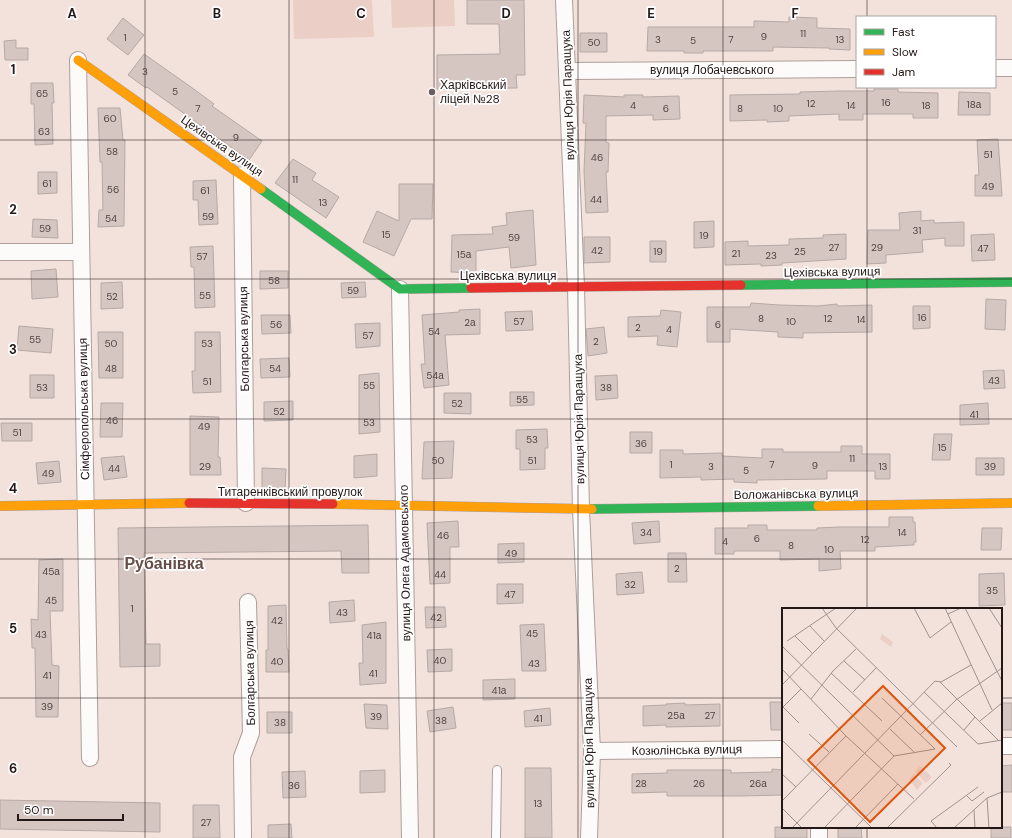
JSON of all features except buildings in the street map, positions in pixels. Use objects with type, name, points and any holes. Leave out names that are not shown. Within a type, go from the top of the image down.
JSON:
[{"type":"street","name":"вулиця Юрія Паращука","points":[[564,0],[576,287],[581,509],[592,751],[590,838]]},
{"type":"street","name":"Цехівська вулиця","points":[[78,60],[242,175],[400,289],[1012,282]]},
{"type":"street","name":"Сімферопольська вулиця","points":[[78,60],[90,758]]},
{"type":"street","points":[[996,68],[1012,68]]},
{"type":"street","name":"вулиця Лобачевського","points":[[567,71],[856,69]]},
{"type":"street","name":"Болгарська вулиця","points":[[242,175],[246,503]]},
{"type":"street","points":[[0,252],[81,252]]},
{"type":"street","name":"вулиця Олега Адамовського","points":[[400,289],[410,838]]},
{"type":"street","name":"Титаренківський провулок","points":[[0,506],[246,503],[581,509]]},
{"type":"street","name":"Воложанівська вулиця","points":[[581,509],[1012,503]]},
{"type":"street","name":"Болгарська вулиця","points":[[243,838],[242,756],[251,732],[248,602]]},
{"type":"street","name":"Козюлінська вулиця","points":[[592,751],[782,749]]},
{"type":"lane","points":[[496,838],[497,770]]},
{"type":"shaded area","points":[[293,0],[372,0],[374,37],[294,39]]},
{"type":"shaded area","points":[[391,0],[454,0],[455,26],[392,28]]},
{"type":"traffic: fast","points":[[261,189],[400,289],[471,288]]},
{"type":"traffic: fast","points":[[741,285],[1012,282]]},
{"type":"traffic: fast","points":[[592,509],[818,506]]},
{"type":"traffic: slow","points":[[78,60],[261,189]]},
{"type":"traffic: slow","points":[[0,506],[189,503]]},
{"type":"traffic: slow","points":[[818,506],[1012,503]]},
{"type":"traffic: slow","points":[[333,504],[592,509]]},
{"type":"traffic: jam","points":[[471,288],[741,285]]},
{"type":"traffic: jam","points":[[189,503],[333,504]]},
{"type":"place","name":"Харківський ліцей №28","points":[[432,92]]},
{"type":"district","name":"Рубанівка","points":[[164,563]]}]
